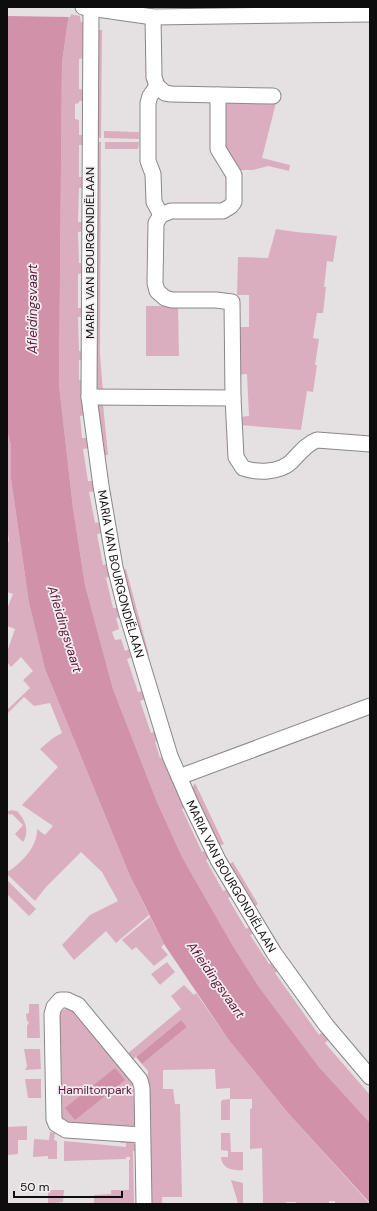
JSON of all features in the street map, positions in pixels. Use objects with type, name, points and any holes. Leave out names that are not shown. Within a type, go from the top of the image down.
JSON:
[{"type":"street","points":[[87,7],[153,17],[370,14]]},
{"type":"street","name":"MARIA VAN BOURGONDIËLAAN","points":[[87,7],[89,397],[103,500],[126,611],[152,701],[170,756],[218,860],[274,953],[326,1025],[370,1077]]},
{"type":"street","points":[[153,17],[154,77],[157,86],[165,93],[273,96]]},
{"type":"street","points":[[157,86],[150,96],[148,103],[148,161],[153,174],[154,202],[161,215]]},
{"type":"street","points":[[218,95],[218,149],[234,175],[234,202],[232,206],[223,210],[171,211],[161,215],[156,223],[155,283],[157,291],[165,298],[172,300],[216,300],[232,302],[233,398],[236,457],[243,468],[250,470],[274,470],[290,462],[311,442],[317,440],[370,444]]},
{"type":"street","points":[[89,397],[233,398]]},
{"type":"street","points":[[180,777],[370,706]]},
{"type":"street","points":[[142,1135],[66,1130],[59,1127],[55,1122],[52,1014],[54,1007],[60,1000],[67,1000],[78,1005],[140,1080],[142,1088],[144,1204]]},
{"type":"green space","points":[[69,14],[80,16],[81,22],[84,22],[84,58],[79,59],[79,89],[84,90],[84,101],[79,101],[79,103],[75,104],[75,119],[79,120],[79,135],[84,135],[84,145],[79,145],[79,177],[84,177],[84,188],[79,188],[78,222],[84,222],[84,231],[78,232],[79,263],[84,263],[84,273],[78,274],[78,308],[84,308],[84,317],[78,317],[79,351],[84,352],[84,360],[79,360],[79,380],[84,380],[85,415],[80,416],[82,438],[87,438],[89,448],[83,449],[88,481],[94,481],[96,491],[89,492],[95,523],[100,522],[102,533],[97,534],[103,565],[108,564],[111,576],[106,578],[113,608],[118,608],[121,617],[116,618],[119,629],[112,632],[115,640],[121,639],[125,651],[130,649],[132,657],[127,659],[138,692],[143,691],[145,699],[140,701],[151,733],[156,731],[159,740],[155,742],[160,758],[165,756],[186,807],[182,809],[202,852],[207,850],[211,857],[206,860],[223,891],[228,889],[232,895],[228,898],[246,929],[251,926],[255,933],[250,935],[269,964],[273,962],[279,970],[275,973],[319,1035],[323,1032],[329,1039],[325,1043],[370,1095],[370,1123],[319,1067],[259,987],[233,946],[182,857],[157,802],[113,689],[85,585],[73,508],[59,385],[62,62]]},
{"type":"green space","points":[[96,30],[102,30],[101,138],[96,137]]},
{"type":"green space","points":[[228,103],[276,103],[262,158],[290,165],[289,171],[268,166],[253,170],[238,170],[225,149],[226,105]]},
{"type":"green space","points":[[104,131],[139,132],[139,139],[104,138]]},
{"type":"green space","points":[[96,142],[101,142],[100,355],[103,391],[96,387]]},
{"type":"green space","points":[[105,142],[139,142],[138,149],[105,149]]},
{"type":"green space","points":[[276,229],[337,236],[333,262],[327,261],[323,313],[317,313],[313,338],[319,339],[315,365],[317,365],[313,392],[307,391],[301,430],[240,425],[238,417],[249,416],[247,374],[236,375],[237,327],[249,327],[249,295],[237,295],[238,257],[268,258]]},
{"type":"green space","points":[[146,306],[178,306],[179,356],[146,356]]},
{"type":"green space","points":[[103,404],[108,455],[102,455],[98,407]]},
{"type":"green space","points":[[7,431],[11,445],[11,479],[29,603],[45,669],[130,876],[149,915],[116,943],[106,931],[74,960],[62,945],[90,915],[118,901],[102,872],[81,852],[46,887],[35,901],[7,874],[7,872],[18,864],[32,848],[37,835],[37,829],[45,835],[53,826],[22,805],[58,767],[40,749],[53,738],[62,733],[50,703],[34,706],[24,697],[7,714],[7,710],[30,688],[23,680],[33,671],[21,657],[11,667],[7,662],[7,652],[15,629],[7,626],[7,609],[13,594],[7,592],[7,542],[9,541],[7,525]]},
{"type":"green space","points":[[126,569],[149,655],[145,657],[122,570]]},
{"type":"green space","points":[[195,783],[224,844],[219,846],[192,788]]},
{"type":"green space","points":[[11,810],[17,811],[26,826],[26,834],[23,842],[15,834],[23,825],[12,814],[10,815],[7,812]]},
{"type":"green space","points":[[233,862],[258,904],[253,907],[229,864]]},
{"type":"green space","points":[[7,880],[36,909],[29,916],[7,894]]},
{"type":"green space","points":[[150,917],[164,944],[161,947],[168,955],[154,966],[136,947],[132,950],[122,940]]},
{"type":"green space","points":[[167,962],[175,972],[160,985],[151,974]]},
{"type":"green space","points":[[184,985],[194,995],[196,993],[228,1039],[288,1113],[370,1204],[335,1204],[335,1201],[329,1201],[329,1204],[296,1204],[296,1202],[286,1202],[286,1204],[247,1204],[263,1203],[262,1148],[250,1149],[250,1109],[252,1108],[252,1099],[230,1099],[230,1088],[216,1089],[215,1069],[163,1070],[163,1089],[173,1089],[175,1104],[180,1104],[182,1197],[162,1197],[162,1204],[149,1204],[148,1071],[142,1064],[187,1027],[181,1020],[131,1061],[126,1055],[181,1009],[171,996]]},
{"type":"green space","points":[[29,1004],[39,1004],[40,1038],[27,1038],[27,1026],[29,1022],[27,1021],[26,1014],[29,1013]]},
{"type":"green space","name":"Hamiltonpark","points":[[70,1008],[73,1009],[134,1079],[136,1122],[132,1128],[65,1124],[57,1112],[58,1014],[63,1010]]},
{"type":"green space","points":[[24,1049],[40,1049],[41,1069],[25,1070],[27,1066]]},
{"type":"green space","points":[[25,1079],[41,1079],[41,1098],[28,1098]]},
{"type":"green space","points":[[230,1099],[230,1120],[221,1120],[221,1102],[222,1100]]},
{"type":"green space","points":[[27,1126],[27,1140],[18,1140],[18,1154],[8,1155],[7,1127]]},
{"type":"green space","points":[[50,1132],[55,1133],[54,1140],[57,1141],[57,1159],[48,1159],[48,1156],[33,1157],[34,1139],[49,1140]]},
{"type":"green space","points":[[221,1133],[230,1133],[231,1152],[243,1152],[243,1170],[235,1170],[226,1167],[223,1164],[221,1157],[228,1157],[228,1151],[221,1150]]},
{"type":"green space","points":[[125,1139],[135,1144],[137,1151],[133,1151],[134,1204],[94,1204],[94,1195],[111,1194],[111,1190],[129,1190],[130,1157],[126,1157],[126,1159],[64,1161],[64,1141],[126,1147],[126,1143],[120,1143]]},
{"type":"green space","points":[[231,1180],[243,1183],[243,1204],[238,1203]]},
{"type":"green space","points":[[48,1190],[64,1190],[63,1202],[48,1204]]},
{"type":"water","name":"Afleidingsvaart","points":[[7,7],[69,14],[62,62],[59,385],[73,508],[85,585],[113,689],[157,802],[182,857],[233,946],[259,987],[319,1067],[370,1123],[370,1203],[288,1113],[228,1039],[164,944],[130,876],[45,669],[29,603],[11,479],[11,445],[7,431]]},
{"type":"water","points":[[181,1020],[187,1027],[142,1064],[136,1057]]},
{"type":"water","points":[[115,1068],[125,1080],[75,1120],[65,1108]]},
{"type":"pier","points":[[7,7],[66,7],[71,15],[70,17],[7,16]]}]
